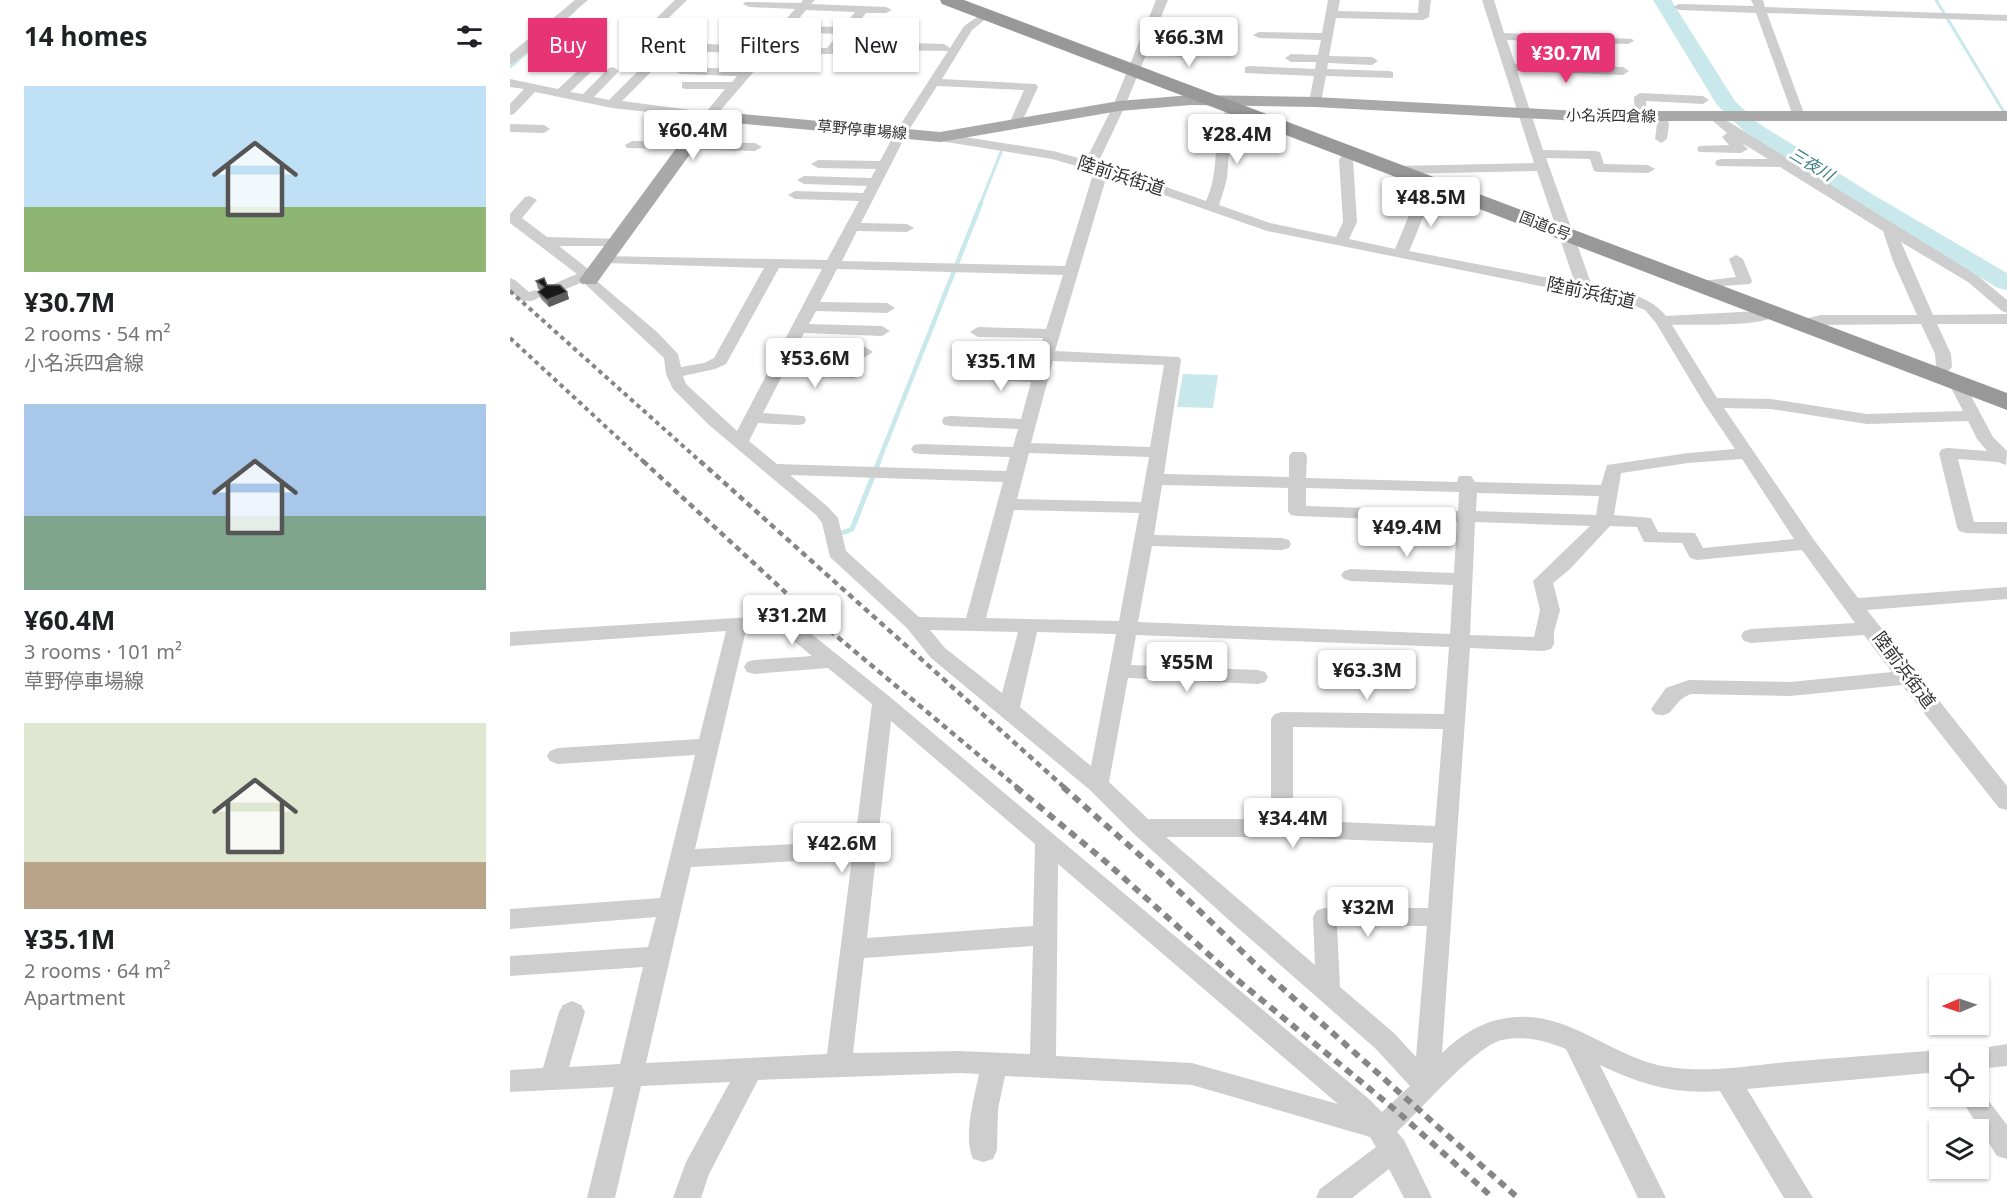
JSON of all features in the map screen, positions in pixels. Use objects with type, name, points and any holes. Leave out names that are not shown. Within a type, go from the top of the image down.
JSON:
[{"type":"highway","name":"国道6号","points":[[948,0],[984,9],[1137,60],[1225,104],[2007,402]]},
{"type":"main road","name":"小名浜四倉線","points":[[1225,104],[1315,102],[1525,114],[1677,116],[1717,120],[1799,116],[2007,117]]},
{"type":"main road","name":"草野停車場線","points":[[709,116],[940,137],[1119,106],[1225,104]]},
{"type":"main road","points":[[588,278],[618,242],[709,116]]},
{"type":"street","points":[[510,60],[582,0]]},
{"type":"street","points":[[663,18],[681,0]]},
{"type":"street","points":[[974,625],[1005,504],[1071,271],[1096,167],[1162,0]]},
{"type":"street","points":[[1315,102],[1334,0]]},
{"type":"street","points":[[1332,14],[1423,17],[1425,0]]},
{"type":"street","points":[[1488,0],[1583,283],[1581,289]]},
{"type":"street","points":[[749,4],[805,4],[886,10]]},
{"type":"street","points":[[793,18],[805,4]]},
{"type":"street","points":[[1679,7],[1758,5],[2007,18]]},
{"type":"street","points":[[1758,5],[1799,116]]},
{"type":"street","points":[[856,18],[863,9]]},
{"type":"street","points":[[946,57],[984,9]]},
{"type":"street","points":[[1137,60],[1188,54],[1197,24],[1219,25]]},
{"type":"street","points":[[740,441],[901,133],[933,82],[946,57],[957,27]]},
{"type":"street","points":[[1259,35],[1326,38]]},
{"type":"street","points":[[1500,36],[1628,41]]},
{"type":"street","points":[[919,54],[946,57]]},
{"type":"street","points":[[1276,57],[1372,61]]},
{"type":"street","points":[[510,73],[528,58]]},
{"type":"street","points":[[1510,67],[1623,71]]},
{"type":"street","points":[[1249,70],[1389,75]]},
{"type":"street","points":[[586,98],[613,71]]},
{"type":"street","points":[[561,93],[584,72]]},
{"type":"street","points":[[612,104],[644,72]]},
{"type":"street","points":[[510,83],[612,104],[709,116],[748,72]]},
{"type":"street","points":[[1021,86],[1029,73]]},
{"type":"street","points":[[933,82],[1032,87],[1015,124]]},
{"type":"street","points":[[686,85],[734,86]]},
{"type":"street","points":[[510,111],[532,88]]},
{"type":"street","points":[[1641,116],[1640,97],[1699,100],[1679,107],[1677,116]]},
{"type":"street","points":[[1211,208],[1220,178],[1223,142],[1230,112],[1225,104]]},
{"type":"street","points":[[1660,116],[1663,124],[1661,139]]},
{"type":"street","points":[[1704,149],[1741,148],[1721,131],[1717,120]]},
{"type":"street","points":[[1717,120],[1780,163],[1973,279],[2007,308]]},
{"type":"street","points":[[510,128],[544,129]]},
{"type":"street","name":"陸前浜街道","points":[[940,137],[1053,155],[1096,167],[1267,227],[1635,300],[1650,307],[1662,321],[1712,404],[1807,544],[1852,605],[2007,802]]},
{"type":"street","points":[[632,145],[755,147]]},
{"type":"street","points":[[1341,241],[1350,222],[1346,160],[1351,152]]},
{"type":"street","points":[[1398,170],[1594,155],[1599,168],[1648,169]]},
{"type":"street","points":[[1722,163],[1780,163]]},
{"type":"street","points":[[818,164],[884,165]]},
{"type":"street","points":[[804,180],[875,182]]},
{"type":"street","points":[[1400,254],[1416,221],[1427,190],[1433,183]]},
{"type":"street","points":[[795,195],[867,197]]},
{"type":"street","points":[[530,200],[511,219],[588,278],[672,357],[674,374],[679,386],[715,421],[822,511],[831,522],[837,553],[914,623],[938,653],[1098,784],[1142,828],[1385,1041],[1428,1086]]},
{"type":"street","points":[[852,226],[907,228]]},
{"type":"street","points":[[1888,229],[1900,261],[1944,354],[1944,367],[1935,375]]},
{"type":"street","points":[[542,241],[618,242]]},
{"type":"street","points":[[605,259],[1071,271]]},
{"type":"street","points":[[1699,285],[1744,281],[1736,259]]},
{"type":"street","points":[[674,374],[693,368],[713,366],[720,362],[774,263]]},
{"type":"street","points":[[556,288],[588,278]]},
{"type":"street","points":[[510,283],[527,298],[536,295]]},
{"type":"street","points":[[811,306],[887,308]]},
{"type":"street","points":[[1662,321],[1761,317],[1772,313]]},
{"type":"street","points":[[1802,324],[1821,320],[2007,319]]},
{"type":"street","points":[[800,328],[882,331]]},
{"type":"street","points":[[978,332],[1052,334]]},
{"type":"street","points":[[789,349],[865,352]]},
{"type":"street","points":[[1046,356],[1173,360],[1150,508],[1098,784]]},
{"type":"street","points":[[778,371],[853,373]]},
{"type":"street","points":[[964,374],[1040,377]]},
{"type":"street","points":[[1956,382],[1986,439],[2005,459]]},
{"type":"street","points":[[1712,404],[1771,404],[1867,419],[1974,416]]},
{"type":"street","points":[[753,418],[798,420]]},
{"type":"street","points":[[950,421],[1027,424]]},
{"type":"street","points":[[920,449],[1158,452]]},
{"type":"street","points":[[914,623],[1127,628],[1286,636],[1544,644],[1544,632],[1550,610],[1543,582],[1563,565],[1604,522],[1613,469],[1688,458],[1747,453]]},
{"type":"street","points":[[2005,459],[1948,453],[1966,527],[2007,528]]},
{"type":"street","points":[[1298,456],[1297,511],[1644,522],[1652,538],[1688,537],[1697,554],[1807,544]]},
{"type":"street","points":[[773,470],[1013,477]]},
{"type":"street","points":[[1154,479],[1466,484],[1609,491]]},
{"type":"street","points":[[1428,1086],[1441,917],[1452,722],[1460,640],[1466,484]]},
{"type":"street","points":[[1005,504],[1150,508]]},
{"type":"street","points":[[1144,540],[1282,544]]},
{"type":"street","points":[[1351,575],[1463,579]]},
{"type":"street","points":[[1852,605],[2007,593]]},
{"type":"street","points":[[510,639],[782,621],[883,702],[1360,1107],[1388,1139],[1418,1198]]},
{"type":"street","points":[[601,1198],[736,625]]},
{"type":"street","points":[[1009,709],[1029,626]]},
{"type":"street","points":[[1751,636],[1872,628]]},
{"type":"street","points":[[754,667],[833,661]]},
{"type":"street","points":[[1118,671],[1258,677]]},
{"type":"street","points":[[1662,709],[1673,693],[1689,687],[1790,689],[1908,677]]},
{"type":"street","points":[[839,1065],[883,702]]},
{"type":"street","points":[[1282,828],[1282,719],[1452,722]]},
{"type":"street","points":[[558,756],[708,746]]},
{"type":"street","points":[[1142,828],[1282,828],[1444,835]]},
{"type":"street","points":[[1043,1066],[1047,841]]},
{"type":"street","points":[[681,859],[866,849]]},
{"type":"street","points":[[510,919],[669,908]]},
{"type":"street","points":[[1328,991],[1325,917],[1441,917]]},
{"type":"street","points":[[853,949],[1044,935]]},
{"type":"street","points":[[510,966],[658,956]]},
{"type":"street","points":[[553,1078],[572,1012]]},
{"type":"street","points":[[1330,1198],[1388,1139],[1428,1086],[1455,1056],[1486,1036],[1504,1028],[1529,1028],[1575,1041],[1650,1074],[1683,1080],[1727,1079],[1929,1062]]},
{"type":"street","points":[[1575,1041],[1652,1198]]},
{"type":"street","points":[[1989,1057],[2007,1055]]},
{"type":"street","points":[[510,1082],[839,1065],[993,1063],[1192,1074],[1388,1139]]},
{"type":"street","points":[[983,1150],[993,1063]]},
{"type":"street","points":[[687,1198],[696,1171],[750,1070]]},
{"type":"street","points":[[1727,1079],[1799,1198]]},
{"type":"street","points":[[1980,1107],[2007,1147]]},
{"type":"water","points":[[1183,374],[1218,375],[1213,408],[1177,407]]},
{"type":"building","points":[[544,278],[547,285],[560,285],[567,292],[547,300],[538,292],[544,287],[536,281]]},
{"type":"waterway","name":"三夜川","points":[[1662,0],[1727,105],[1751,127],[1869,202],[2007,283]]},
{"type":"waterway","points":[[1936,0],[2007,117]]},
{"type":"waterway","points":[[510,67],[574,11]]},
{"type":"waterway","points":[[980,205],[1001,152]]},
{"type":"waterway","points":[[878,463],[981,203]]},
{"type":"waterway","points":[[842,533],[852,529],[879,461]]},
{"type":"railway","points":[[510,291],[702,463]]},
{"type":"railway","points":[[510,338],[645,463]]},
{"type":"railway","points":[[643,461],[797,603],[1018,788]]},
{"type":"railway","points":[[700,461],[1065,788]]},
{"type":"railway","points":[[1016,787],[1106,862],[1235,978],[1399,1113],[1493,1198]]},
{"type":"railway","points":[[1063,787],[1161,874],[1254,963],[1518,1198]]}]
